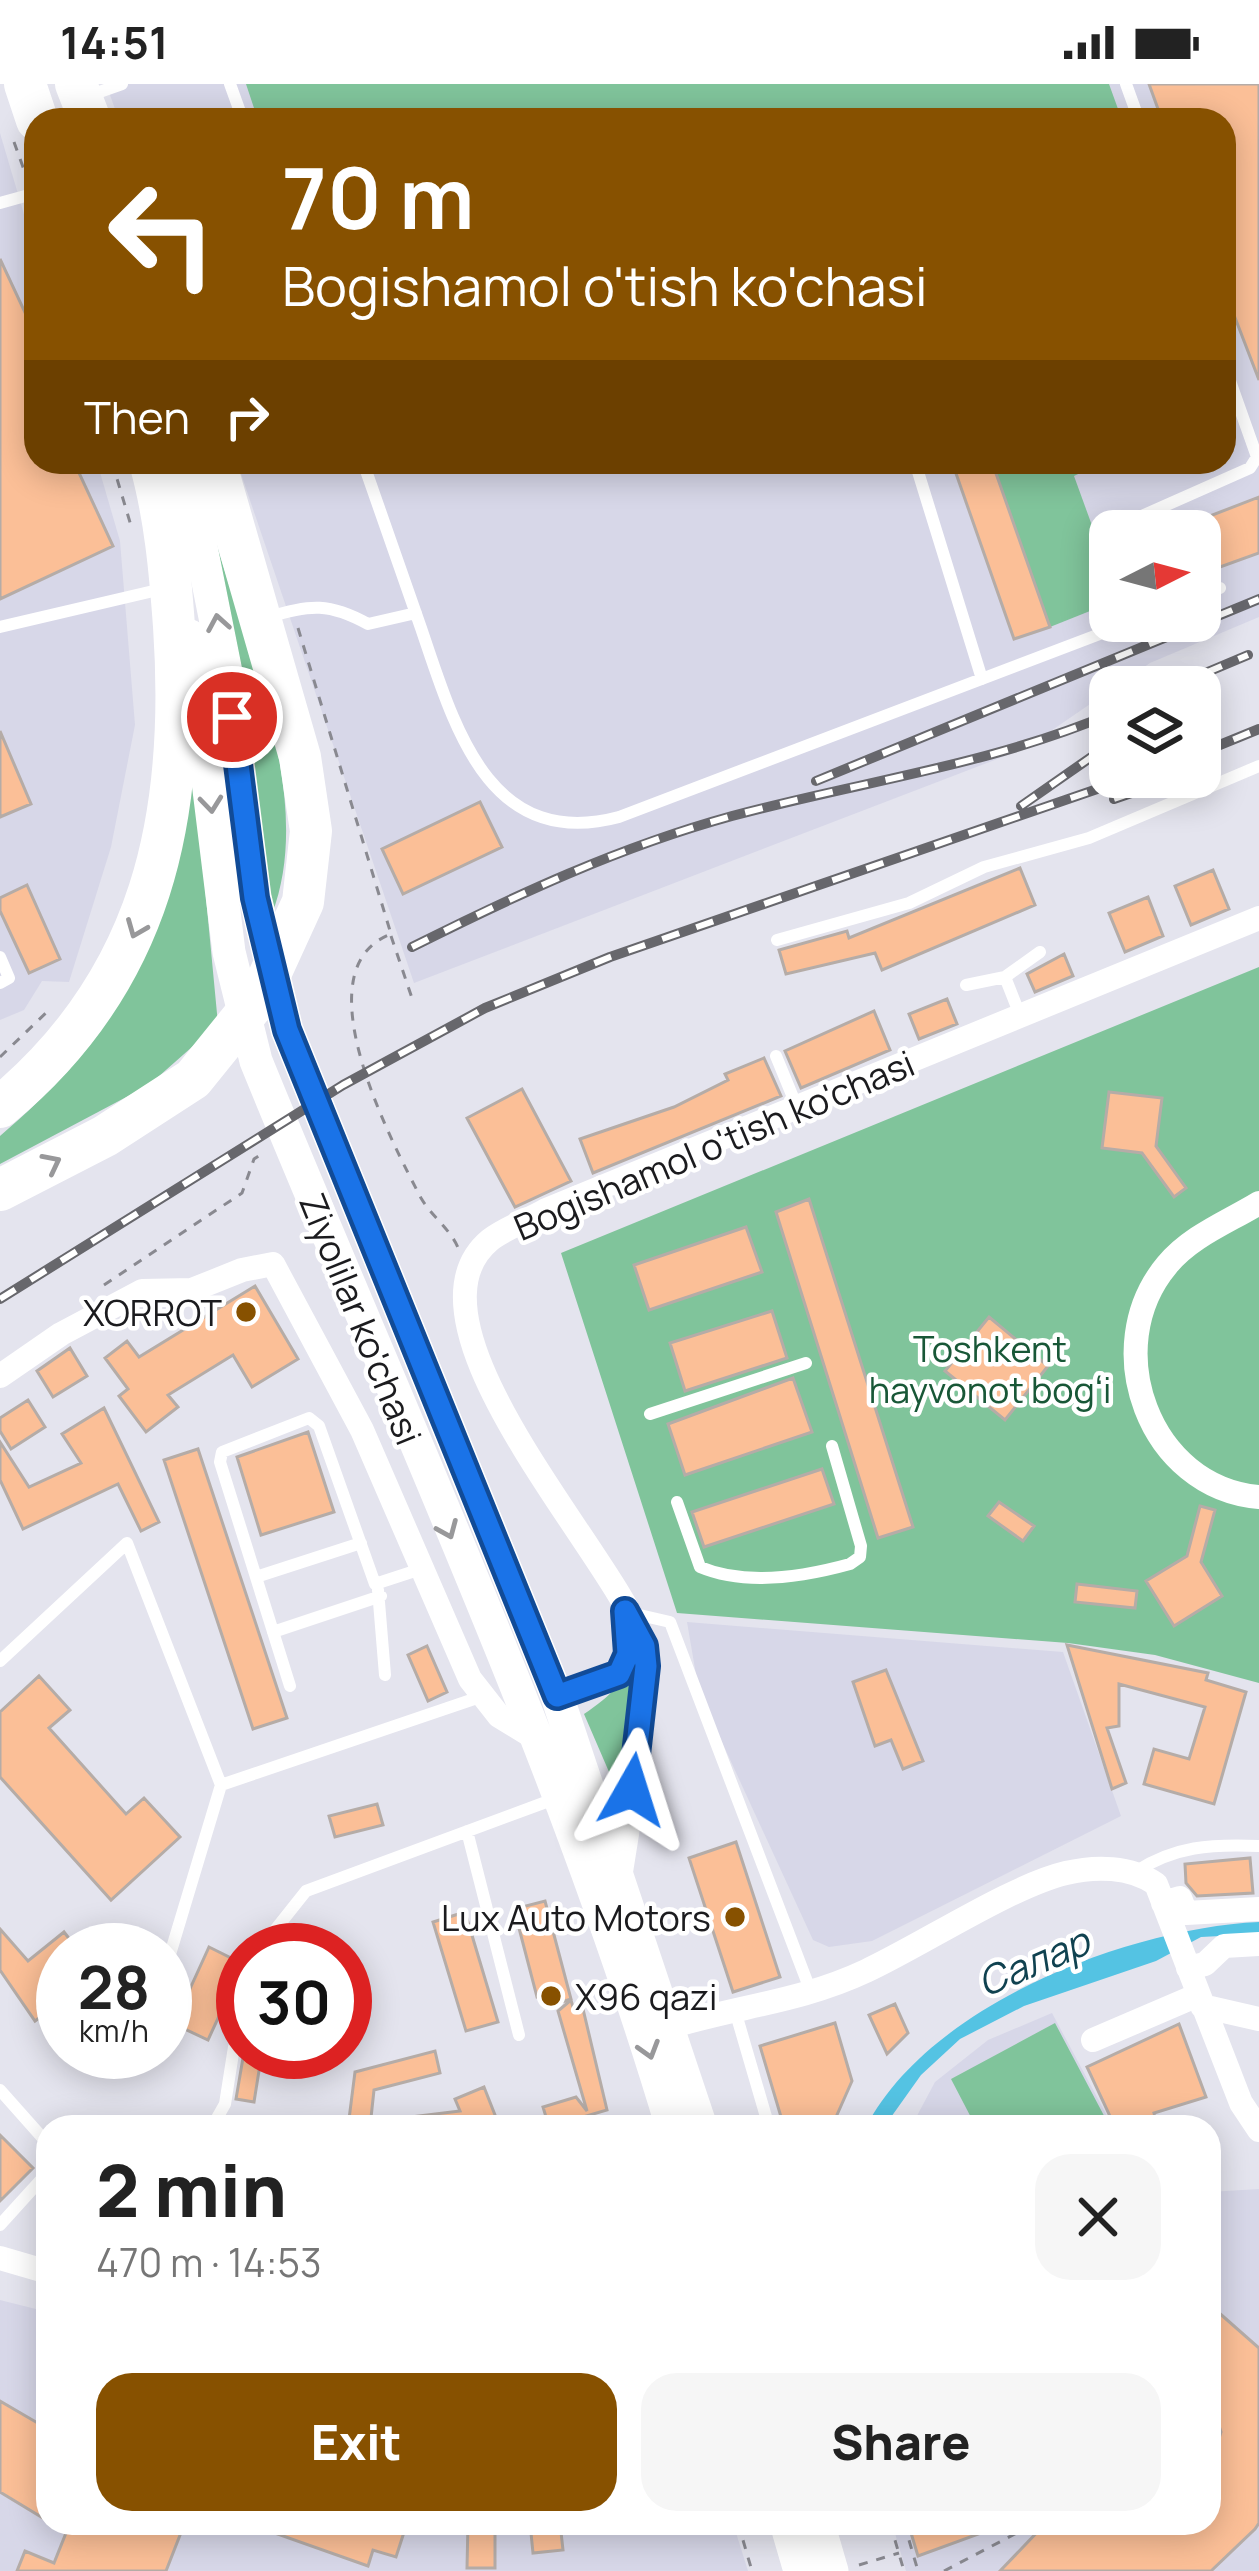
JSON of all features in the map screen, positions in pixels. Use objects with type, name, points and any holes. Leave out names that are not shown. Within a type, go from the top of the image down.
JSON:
[{"type":"highway","points":[[0,1106],[46,1066],[85,1021],[116,974],[144,910],[176,769],[175,587],[164,474]]},
{"type":"highway","points":[[0,1190],[105,1136],[194,1079],[267,984],[295,926],[307,884],[311,831],[277,614],[219,474]]},
{"type":"main road","name":"Ziyolilar ko'chasi","points":[[165,474],[224,658],[255,898],[277,998],[557,1696],[697,2115]]},
{"type":"main road","name":"Ziyolilar ko'chasi","points":[[175,587],[196,673],[229,952],[246,1028],[558,1797],[668,2115]]},
{"type":"main road","points":[[418,1459],[454,1443]]},
{"type":"street","name":"Bogishamol o'tish ko'chasi","points":[[467,1274],[488,1241],[546,1210],[1259,918]]},
{"type":"street","points":[[1259,1203],[1193,1240],[1166,1265],[1147,1297],[1134,1364],[1140,1396],[1169,1450],[1201,1478],[1240,1495],[1259,1497]]},
{"type":"street","points":[[0,1376],[61,1334],[142,1292],[192,1290],[242,1270],[273,1264],[362,1430],[480,1697],[535,1738]]},
{"type":"street","points":[[467,1274],[465,1309],[508,1423],[644,1646],[646,1666],[620,1878]]},
{"type":"street","points":[[557,1696],[619,1674],[628,1654],[625,1611]]},
{"type":"street","points":[[670,2027],[734,2007],[776,2006],[811,1993],[1058,1875],[1095,1869],[1133,1873],[1156,1884],[1240,2103],[1259,2130]]},
{"type":"street","points":[[1167,1912],[1180,1898],[1186,1913],[1259,1909]]},
{"type":"street","points":[[1185,1962],[1205,1964],[1224,1946],[1259,1944]]},
{"type":"street","points":[[1093,2040],[1200,2000],[1259,2019]]},
{"type":"street","points":[[0,2258],[36,2268]]},
{"type":"lane","points":[[76,101],[122,84]]},
{"type":"lane","points":[[1156,510],[1250,468],[1256,457],[1236,399]]},
{"type":"lane","points":[[367,474],[464,748],[502,790],[551,823],[587,826],[620,818],[1089,638]]},
{"type":"lane","points":[[919,474],[982,679]]},
{"type":"lane","points":[[0,628],[175,587]]},
{"type":"lane","points":[[277,614],[335,605],[368,624],[416,614]]},
{"type":"lane","points":[[777,940],[909,903],[984,867],[1089,838],[1259,766]]},
{"type":"lane","points":[[966,985],[1005,977],[1040,952]]},
{"type":"lane","points":[[0,957],[9,978],[0,982]]},
{"type":"lane","points":[[1005,977],[1020,1016]]},
{"type":"lane","points":[[776,1056],[797,1108]]},
{"type":"lane","points":[[650,1414],[806,1363]]},
{"type":"lane","points":[[290,1686],[220,1462],[222,1452],[309,1418],[319,1426],[378,1590],[385,1675]]},
{"type":"lane","points":[[677,1502],[700,1568],[719,1575],[741,1580],[850,1564],[860,1557],[861,1546],[832,1446]]},
{"type":"lane","points":[[256,1577],[361,1543]]},
{"type":"lane","points":[[0,1661],[127,1544],[220,1785],[179,1923]]},
{"type":"lane","points":[[273,1632],[422,1569]]},
{"type":"lane","points":[[625,1611],[670,1622],[811,1993]]},
{"type":"lane","points":[[220,1785],[480,1697]]},
{"type":"lane","points":[[281,1923],[306,1891],[558,1797]]},
{"type":"lane","points":[[467,1831],[519,2035]]},
{"type":"lane","points":[[1133,1873],[1167,1852],[1259,1846]]},
{"type":"lane","points":[[734,2007],[766,2115]]},
{"type":"lane","points":[[219,2115],[229,2079]]},
{"type":"lane","points":[[0,2090],[36,2130]]},
{"type":"lane","points":[[0,2224],[36,2185]]},
{"type":"path","points":[[116,474],[136,544]]},
{"type":"path","points":[[277,614],[412,1001]]},
{"type":"path","points":[[391,934],[370,946],[357,966],[356,1054],[423,1202],[454,1238],[467,1274]]},
{"type":"path","points":[[0,1057],[51,1007]]},
{"type":"path","points":[[93,1292],[242,1193],[254,1159]]},
{"type":"path","points":[[742,2535],[752,2571]]},
{"type":"path","points":[[894,2535],[904,2571]]},
{"type":"path","points":[[909,2535],[918,2571]]},
{"type":"path","points":[[944,2571],[1013,2535]]},
{"type":"path","points":[[816,2550],[899,2553]]},
{"type":"shaded area","points":[[106,84],[1259,84],[1259,617],[1221,633],[1221,510],[1089,510],[1089,642],[1200,642],[1146,666],[1089,666],[1089,705],[1026,748],[414,983],[241,474],[1236,474],[1236,108],[115,108]]},
{"type":"shaded area","points":[[0,133],[24,214],[24,474],[100,474],[120,541],[135,725],[111,847],[69,982],[42,981],[24,1010],[0,1020]]},
{"type":"shaded area","points":[[687,1622],[1063,1652],[1121,1816],[872,1941],[829,1947],[813,1940],[699,1692]]},
{"type":"shaded area","points":[[1052,2013],[1107,2115],[917,2115],[935,2082],[988,2040]]},
{"type":"shaded area","points":[[1259,2189],[1259,2571],[906,2571],[896,2535],[1221,2535],[1221,2191]]},
{"type":"shaded area","points":[[0,2300],[36,2309],[36,2535],[737,2535],[748,2571],[0,2571]]},
{"type":"green space","points":[[246,84],[1109,84],[1118,108],[254,108]]},
{"type":"green space","points":[[996,474],[1078,474],[1074,476],[1089,517],[1089,611],[1050,627]]},
{"type":"green space","points":[[217,545],[260,681],[282,777],[283,870],[272,914]]},
{"type":"green space","points":[[193,761],[218,1024],[149,1085],[0,1164],[0,1136],[84,1052],[137,969],[169,876]]},
{"type":"green space","name":"Toshkent hayvonot bogʻi","points":[[1259,967],[1259,1683],[1155,1655],[1068,1643],[677,1613],[561,1253]]},
{"type":"green space","points":[[637,1650],[622,1802],[584,1714],[616,1687]]},
{"type":"green space","points":[[1055,2023],[1104,2115],[970,2115],[951,2079]]},
{"type":"water","name":"Салар","points":[[1259,1922],[1259,1934],[1201,1937],[1156,1961],[1024,2006],[960,2039],[921,2075],[893,2115],[874,2115],[896,2083],[936,2044],[983,2010],[1094,1957],[1207,1928]]},
{"type":"building","points":[[1149,84],[1259,84],[1259,380],[1236,320],[1236,108],[1158,108]]},
{"type":"building","points":[[0,259],[24,310],[24,474],[80,474],[113,546],[0,599]]},
{"type":"building","points":[[956,474],[996,474],[1050,627],[1014,639]]},
{"type":"building","points":[[1259,497],[1259,553],[1221,567],[1221,512]]},
{"type":"building","points":[[0,731],[31,804],[0,817]]},
{"type":"building","points":[[480,802],[502,847],[403,894],[382,849]]},
{"type":"building","points":[[1020,868],[1035,905],[882,970],[875,953],[786,974],[779,950],[847,931],[849,938]]},
{"type":"building","points":[[1213,870],[1229,909],[1191,925],[1175,886]]},
{"type":"building","points":[[27,885],[60,959],[29,973],[0,911],[0,898]]},
{"type":"building","points":[[1148,897],[1163,936],[1125,952],[1109,913]]},
{"type":"building","points":[[1064,954],[1073,976],[1035,992],[1027,974]]},
{"type":"building","points":[[947,999],[957,1024],[919,1039],[909,1014]]},
{"type":"building","points":[[874,1011],[890,1050],[801,1088],[785,1051]]},
{"type":"building","points":[[764,1058],[781,1096],[593,1173],[580,1139],[674,1107],[728,1080],[725,1074]]},
{"type":"building","points":[[522,1089],[571,1181],[515,1207],[467,1118]]},
{"type":"building","points":[[1109,1092],[1162,1098],[1156,1146],[1186,1188],[1174,1197],[1142,1153],[1102,1148]]},
{"type":"building","points":[[809,1199],[913,1527],[878,1538],[776,1212]]},
{"type":"building","points":[[746,1227],[762,1272],[649,1310],[634,1265]]},
{"type":"building","points":[[255,1286],[298,1359],[252,1387],[233,1355],[168,1395],[178,1407],[146,1432],[119,1396],[128,1389],[105,1358],[127,1341],[139,1357]]},
{"type":"building","points":[[772,1311],[787,1358],[685,1391],[670,1343]]},
{"type":"building","points":[[989,1317],[1048,1366],[1005,1420],[945,1371]]},
{"type":"building","points":[[70,1348],[87,1376],[53,1397],[37,1371]]},
{"type":"building","points":[[793,1378],[812,1432],[685,1475],[668,1424]]},
{"type":"building","points":[[28,1400],[45,1427],[11,1449],[0,1431],[0,1418]]},
{"type":"building","points":[[104,1408],[159,1522],[141,1531],[118,1484],[23,1529],[0,1480],[0,1442],[29,1487],[81,1463],[62,1434]]},
{"type":"building","points":[[308,1432],[334,1512],[261,1535],[237,1457]]},
{"type":"building","points":[[198,1449],[287,1718],[253,1729],[164,1460]]},
{"type":"building","points":[[822,1469],[834,1504],[704,1547],[692,1512]]},
{"type":"building","points":[[999,1502],[1034,1526],[1023,1541],[988,1516]]},
{"type":"building","points":[[1200,1506],[1215,1510],[1201,1562],[1222,1596],[1174,1626],[1146,1581],[1187,1556]]},
{"type":"building","points":[[1077,1584],[1137,1591],[1135,1608],[1075,1602]]},
{"type":"building","points":[[1067,1645],[1208,1673],[1206,1680],[1246,1692],[1214,1804],[1144,1784],[1154,1749],[1189,1759],[1205,1707],[1119,1684],[1119,1726],[1107,1728],[1126,1783],[1112,1789]]},
{"type":"building","points":[[427,1646],[447,1692],[428,1701],[408,1655]]},
{"type":"building","points":[[886,1670],[923,1761],[903,1769],[891,1740],[875,1746],[853,1682]]},
{"type":"building","points":[[39,1676],[70,1710],[49,1728],[126,1814],[144,1798],[180,1837],[111,1900],[0,1777],[0,1712]]},
{"type":"building","points":[[377,1804],[383,1825],[335,1837],[329,1816]]},
{"type":"building","name":"Lux Auto Motors","points":[[736,1842],[780,1977],[733,1992],[689,1858]]},
{"type":"building","points":[[1250,1858],[1253,1893],[1197,1896],[1186,1883],[1185,1864]]},
{"type":"building","points":[[545,1901],[571,1999],[556,2004],[553,1993],[537,1997],[514,1909]]},
{"type":"building","points":[[465,1912],[498,2022],[466,2031],[433,1922]]},
{"type":"building","points":[[0,1929],[28,1961],[36,1955],[35,2021],[0,1970]]},
{"type":"building","points":[[209,1947],[216,1950],[216,2023],[208,2040],[192,2032],[192,1984]]},
{"type":"building","points":[[571,2000],[574,2011],[583,2009],[607,2110],[590,2115],[545,2115],[543,2107],[576,2097],[587,2111],[558,2011]]},
{"type":"building","points":[[895,2004],[908,2033],[887,2054],[869,2015]]},
{"type":"building","points":[[835,2023],[852,2081],[837,2115],[780,2115],[760,2046]]},
{"type":"building","points":[[1179,2024],[1206,2097],[1155,2115],[1109,2115],[1087,2067]]},
{"type":"building","points":[[435,2051],[440,2073],[374,2090],[371,2115],[350,2115],[354,2079],[372,2079],[372,2068]]},
{"type":"building","points":[[239,2079],[258,2079],[254,2102],[236,2099]]},
{"type":"building","points":[[484,2087],[495,2115],[427,2115],[460,2111],[455,2099]]},
{"type":"building","points":[[0,2135],[33,2168],[0,2201]]},
{"type":"building","points":[[1221,2315],[1259,2348],[1259,2523],[1211,2571],[1000,2571],[1034,2535],[1221,2535]]},
{"type":"building","points":[[0,2401],[36,2422],[36,2514],[0,2492]]},
{"type":"building","points":[[65,2535],[180,2535],[166,2571],[17,2571],[25,2551],[54,2563]]},
{"type":"building","points":[[280,2535],[403,2535],[396,2557],[373,2550],[368,2566]]},
{"type":"building","points":[[468,2535],[495,2535],[495,2568],[467,2568]]},
{"type":"building","points":[[531,2535],[561,2535],[563,2550],[533,2553]]},
{"type":"building","points":[[912,2535],[976,2535],[918,2556]]},
{"type":"railway","points":[[816,781],[1259,599]]},
{"type":"railway","points":[[1221,666],[1248,655]]},
{"type":"railway","points":[[412,947],[569,874],[690,828],[971,760],[1089,722]]},
{"type":"railway","points":[[1221,744],[1259,729]]},
{"type":"railway","points":[[1021,806],[1089,759]]},
{"type":"railway","points":[[0,1299],[343,1085],[485,1008],[610,957],[1089,792]]},
{"type":"place","name":"XORROT","points":[[246,1312]]},
{"type":"place","name":"Lux Auto Motors","points":[[735,1917]]},
{"type":"place","name":"X96 qazi","points":[[551,1996]]},
{"type":"route","points":[[232,717],[255,898],[287,1030],[557,1696],[619,1674],[628,1654],[625,1611],[644,1646],[646,1666],[632,1790]]}]
